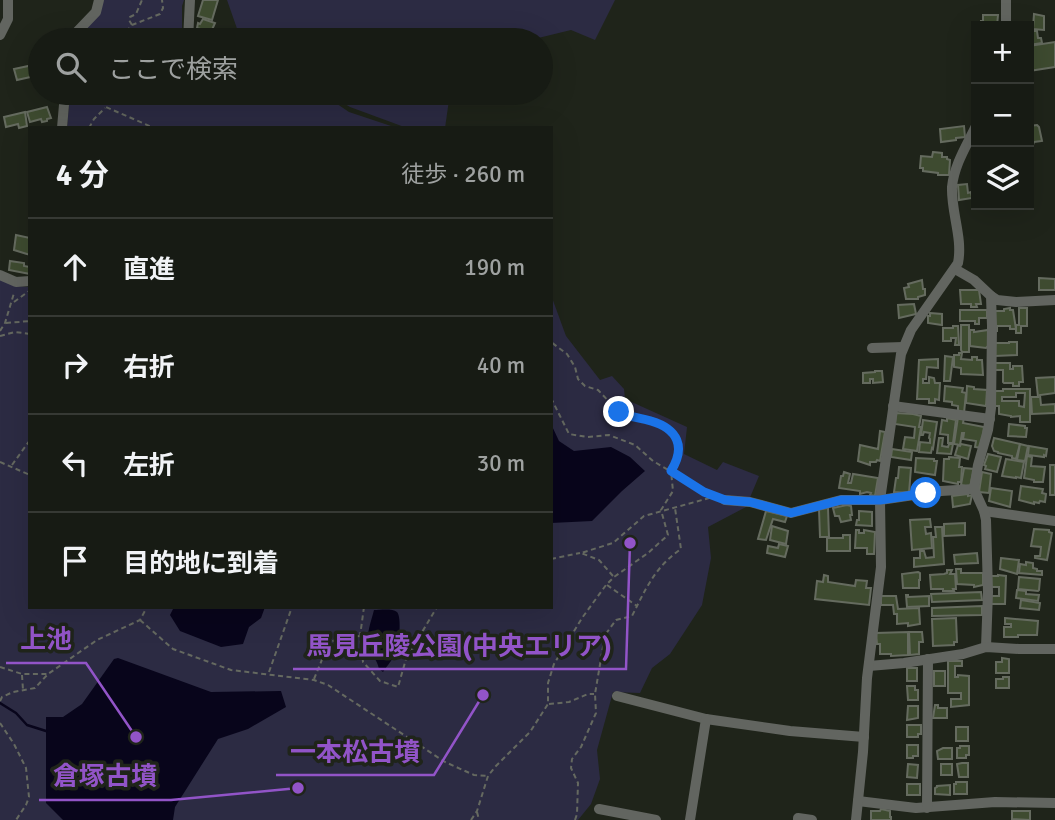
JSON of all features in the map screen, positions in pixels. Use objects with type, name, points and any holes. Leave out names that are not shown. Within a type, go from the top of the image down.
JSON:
[{"type":"street","points":[[0,35],[8,19],[8,0]]},
{"type":"street","points":[[81,28],[96,12],[99,0]]},
{"type":"street","points":[[189,28],[190,0]]},
{"type":"street","points":[[1006,0],[1006,21]]},
{"type":"street","points":[[62,126],[64,105]]},
{"type":"street","points":[[856,820],[869,666],[881,567],[880,500],[893,406],[903,347],[911,330],[955,269],[959,257],[952,187],[958,163],[971,136]]},
{"type":"street","points":[[955,269],[997,300],[1055,300]]},
{"type":"street","points":[[0,275],[16,282],[28,281]]},
{"type":"street","points":[[986,647],[988,592],[984,511],[974,489],[990,419],[990,296]]},
{"type":"street","points":[[872,348],[903,347]]},
{"type":"street","points":[[893,406],[990,419]]},
{"type":"street","points":[[725,500],[750,502],[791,513],[841,500],[880,500],[974,489]]},
{"type":"street","points":[[984,511],[1055,521]]},
{"type":"street","points":[[869,666],[963,654],[986,647],[1055,649]]},
{"type":"street","points":[[927,808],[928,659]]},
{"type":"street","points":[[617,696],[706,719],[780,730],[864,737]]},
{"type":"street","points":[[690,820],[706,719]]},
{"type":"street","points":[[858,801],[927,808],[995,802],[1055,803]]},
{"type":"street","points":[[599,809],[656,820]]},
{"type":"street","points":[[798,820],[812,820]]},
{"type":"path","points":[[132,25],[130,17],[136,14],[142,0]]},
{"type":"path","points":[[129,28],[159,14],[163,8],[162,0]]},
{"type":"path","points":[[90,126],[106,107],[149,126]]},
{"type":"path","points":[[0,331],[12,304],[16,282]]},
{"type":"path","points":[[12,304],[28,292]]},
{"type":"path","points":[[5,323],[28,321]]},
{"type":"path","points":[[0,336],[15,332],[28,334]]},
{"type":"path","points":[[471,820],[477,811],[488,776],[530,732],[548,704],[548,683],[554,664],[582,618],[614,577],[668,535],[661,510],[673,491],[671,471],[679,452],[678,442],[664,425],[619,412],[598,390],[585,386],[578,379],[567,354],[553,344]]},
{"type":"path","points":[[553,402],[569,434],[587,437],[609,435],[635,445],[653,461],[704,492],[716,496],[644,516],[613,543],[553,559]]},
{"type":"path","points":[[11,467],[28,443]]},
{"type":"path","points":[[0,462],[28,474]]},
{"type":"path","points":[[575,820],[578,783],[572,768],[572,759],[581,747],[596,713],[595,694],[605,635],[616,620],[632,616],[652,577],[670,556],[681,549],[674,507]]},
{"type":"path","points":[[581,553],[599,560],[614,577]]},
{"type":"path","points":[[606,585],[637,606]]},
{"type":"path","points":[[0,701],[2,697],[35,688],[48,674],[97,640],[140,621],[146,609]]},
{"type":"path","points":[[268,675],[291,609]]},
{"type":"path","points":[[363,609],[360,636],[363,662],[380,681],[398,687],[406,659],[436,609]]},
{"type":"path","points":[[140,621],[173,649],[231,670],[314,680],[328,685],[445,762],[474,775],[488,776]]},
{"type":"path","points":[[314,680],[328,645],[336,639],[360,636]]},
{"type":"path","points":[[0,667],[22,674],[48,674]]},
{"type":"path","points":[[22,674],[23,690]]},
{"type":"path","points":[[548,704],[569,702],[595,694]]},
{"type":"path","points":[[0,723],[26,768],[29,797],[16,820]]},
{"type":"path","points":[[477,811],[479,820]]},
{"type":"shaded area","points":[[104,0],[184,0],[182,28],[84,28]]},
{"type":"shaded area","points":[[227,0],[615,0],[595,40],[571,30],[553,34],[553,28],[237,28]]},
{"type":"shaded area","points":[[69,105],[339,105],[349,112],[391,126],[67,126]]},
{"type":"shaded area","points":[[347,105],[448,105],[445,126],[402,126]]},
{"type":"shaded area","points":[[0,279],[16,286],[28,287],[28,609],[553,609],[553,300],[566,336],[600,380],[612,376],[624,389],[625,399],[687,427],[684,454],[717,470],[723,462],[759,476],[746,507],[708,527],[711,558],[702,605],[670,654],[652,668],[640,693],[613,692],[597,750],[600,779],[591,804],[578,820],[0,820]]},
{"type":"water","points":[[553,428],[559,441],[574,451],[611,447],[630,457],[645,471],[592,521],[553,523]]},
{"type":"water","points":[[173,609],[264,609],[261,618],[249,627],[243,644],[221,647],[180,631],[170,615]]},
{"type":"water","points":[[374,610],[395,611],[399,615],[396,653],[383,672],[368,647],[368,633]]},
{"type":"water","points":[[118,658],[211,692],[281,691],[286,707],[248,729],[218,739],[175,807],[173,820],[63,820],[46,803],[46,717],[63,717],[82,704],[114,659]]},
{"type":"building","points":[[203,0],[218,0],[212,20],[198,16]]},
{"type":"building","points":[[1034,14],[1044,16],[1044,30],[1034,29]]},
{"type":"building","points":[[983,15],[998,15],[997,21],[983,21]]},
{"type":"building","points":[[203,19],[215,23],[213,28],[197,28],[198,23]]},
{"type":"building","points":[[1034,31],[1037,31],[1042,43],[1034,44]]},
{"type":"building","points":[[1055,42],[1055,67],[1034,70],[1034,45]]},
{"type":"building","points":[[28,66],[28,78],[17,80],[14,69]]},
{"type":"building","points":[[47,107],[51,118],[42,122],[41,119],[30,122],[27,112]]},
{"type":"building","points":[[25,112],[27,126],[19,128],[18,124],[6,127],[4,117]]},
{"type":"building","points":[[1034,125],[1039,127],[1042,141],[1034,142]]},
{"type":"building","points":[[964,126],[965,137],[941,142],[940,129]]},
{"type":"building","points":[[933,152],[942,153],[942,157],[950,160],[949,175],[938,175],[920,168],[921,156],[932,157]]},
{"type":"building","points":[[967,184],[971,198],[959,200],[958,185]]},
{"type":"building","points":[[16,235],[28,238],[28,254],[14,250]]},
{"type":"building","points":[[10,261],[24,263],[24,266],[28,267],[28,274],[9,270]]},
{"type":"building","points":[[1039,278],[1055,279],[1055,290],[1039,290]]},
{"type":"building","points":[[922,280],[925,295],[918,299],[906,299],[904,288]]},
{"type":"building","points":[[960,290],[979,290],[981,304],[971,307],[971,304],[961,304]]},
{"type":"building","points":[[914,304],[916,314],[899,318],[898,305]]},
{"type":"building","points":[[1010,308],[1013,310],[1016,329],[997,326],[997,331],[994,331],[994,311]]},
{"type":"building","points":[[1019,308],[1027,308],[1027,326],[1021,326],[1021,333],[1016,333],[1016,325],[1019,325]]},
{"type":"building","points":[[960,310],[987,310],[987,318],[979,318],[979,324],[975,324],[975,321],[960,321]]},
{"type":"building","points":[[930,313],[942,314],[942,325],[928,323]]},
{"type":"building","points":[[961,325],[969,325],[969,352],[961,350]]},
{"type":"building","points":[[958,326],[959,345],[955,345],[956,338],[943,341],[943,328]]},
{"type":"building","points":[[970,330],[988,330],[986,348],[970,346]]},
{"type":"building","points":[[1017,342],[1017,355],[995,356],[995,343]]},
{"type":"building","points":[[962,353],[961,359],[972,360],[972,357],[977,357],[977,360],[982,360],[983,375],[961,374],[961,368],[954,367],[954,355]]},
{"type":"building","points":[[945,356],[953,357],[950,381],[944,381]]},
{"type":"building","points":[[938,359],[938,368],[927,367],[923,383],[929,383],[929,377],[934,378],[935,383],[940,383],[939,400],[935,399],[935,403],[929,403],[929,399],[917,399],[919,360]]},
{"type":"building","points":[[994,363],[1010,363],[1010,369],[1013,369],[1013,366],[1022,366],[1023,382],[1019,382],[1019,386],[1004,383],[1003,370],[994,370]]},
{"type":"building","points":[[882,371],[883,382],[873,383],[873,379],[870,379],[870,383],[863,383],[863,373]]},
{"type":"building","points":[[1055,377],[1055,393],[1040,395],[1041,405],[1055,404],[1055,413],[1032,414],[1031,397],[1038,397],[1036,378]]},
{"type":"building","points":[[945,386],[963,388],[962,392],[966,393],[964,413],[958,412],[958,406],[952,405],[952,402],[944,401]]},
{"type":"building","points":[[967,386],[987,390],[986,406],[966,403]]},
{"type":"building","points":[[1030,389],[1030,422],[1020,422],[1020,416],[999,414],[999,406],[994,406],[994,391]],"holes":[[[1016,393],[1025,393],[1024,407],[1019,406],[1019,401],[1002,401],[1002,397],[1016,397]]]},
{"type":"building","points":[[896,413],[921,416],[917,451],[903,449],[905,437],[914,438],[915,427],[895,424]]},
{"type":"building","points":[[958,417],[964,418],[963,423],[984,427],[981,448],[975,447],[976,441],[963,439],[964,433],[960,445],[954,444]]},
{"type":"building","points":[[947,418],[956,420],[953,443],[948,443],[948,435],[940,434],[942,420],[947,421]]},
{"type":"building","points":[[923,420],[937,422],[931,453],[919,452],[920,442],[930,443],[930,433],[924,432],[921,435]]},
{"type":"building","points":[[1009,424],[1025,426],[1026,437],[1008,436]]},
{"type":"building","points":[[880,431],[885,432],[880,461],[870,462],[870,465],[858,461],[860,445],[878,449]]},
{"type":"building","points":[[939,438],[943,438],[942,446],[953,444],[951,454],[937,453]]},
{"type":"building","points":[[994,438],[1020,444],[1016,459],[994,451]]},
{"type":"building","points":[[1020,444],[1028,446],[1025,461],[1017,460]]},
{"type":"building","points":[[958,445],[971,446],[968,459],[955,455]]},
{"type":"building","points":[[1029,446],[1047,449],[1046,456],[1028,455]]},
{"type":"building","points":[[892,449],[912,452],[911,460],[891,457]]},
{"type":"building","points":[[988,454],[1001,457],[997,472],[985,469]]},
{"type":"building","points":[[1027,456],[1032,457],[1031,466],[1045,467],[1043,482],[1024,478]]},
{"type":"building","points":[[916,458],[937,461],[935,475],[915,472]]},
{"type":"building","points":[[960,458],[961,482],[958,484],[943,481],[944,459]]},
{"type":"building","points":[[1006,459],[1024,462],[1021,478],[1002,476]]},
{"type":"building","points":[[1050,465],[1055,465],[1055,495],[1050,495]]},
{"type":"building","points":[[899,467],[911,468],[909,493],[894,492]]},
{"type":"building","points":[[964,468],[974,469],[970,487],[961,485]]},
{"type":"building","points":[[844,472],[850,474],[848,483],[851,483],[853,474],[878,478],[875,496],[867,492],[860,494],[860,491],[839,488]]},
{"type":"building","points":[[982,472],[991,474],[989,493],[979,492]]},
{"type":"building","points":[[1021,486],[1043,489],[1042,493],[1046,494],[1045,502],[1034,504],[1019,500]]},
{"type":"building","points":[[991,488],[1012,491],[1010,507],[989,501]]},
{"type":"building","points":[[972,495],[970,504],[953,507],[952,496]]},
{"type":"building","points":[[851,506],[851,520],[841,522],[839,516],[835,516],[833,508]]},
{"type":"building","points":[[828,508],[829,537],[820,537],[819,509]]},
{"type":"building","points":[[766,511],[787,516],[785,522],[773,519],[766,540],[758,539]]},
{"type":"building","points":[[859,511],[872,512],[872,526],[856,525]]},
{"type":"building","points":[[930,519],[931,527],[925,527],[926,534],[931,533],[932,548],[912,550],[910,520]]},
{"type":"building","points":[[965,523],[965,535],[944,536],[944,524]]},
{"type":"building","points":[[772,526],[788,531],[786,544],[770,540]]},
{"type":"building","points":[[935,527],[942,527],[944,564],[914,567],[914,558],[920,558],[920,551],[924,551],[926,558],[934,557]]},
{"type":"building","points":[[1034,529],[1049,530],[1052,533],[1047,560],[1035,558],[1040,556],[1041,547],[1031,546]]},
{"type":"building","points":[[856,530],[859,530],[859,533],[864,533],[864,530],[875,532],[874,554],[867,554],[867,548],[855,548]]},
{"type":"building","points":[[843,535],[850,535],[850,551],[827,551],[827,538],[843,538]]},
{"type":"building","points":[[779,544],[788,546],[785,557],[767,553],[768,546],[778,548]]},
{"type":"building","points":[[977,553],[978,563],[955,564],[954,555]]},
{"type":"building","points":[[1001,558],[1019,560],[1017,574],[1000,569]]},
{"type":"building","points":[[1026,562],[1033,563],[1033,568],[1042,571],[1042,575],[1019,573],[1020,564],[1026,565]]},
{"type":"building","points":[[956,569],[961,569],[961,573],[983,573],[983,585],[974,587],[957,584]]},
{"type":"building","points":[[947,570],[952,570],[950,574],[955,574],[956,589],[931,589],[930,575],[944,574]]},
{"type":"building","points":[[918,572],[919,588],[903,588],[902,574]]},
{"type":"building","points":[[824,575],[828,576],[828,582],[855,586],[856,580],[867,581],[866,588],[871,588],[869,605],[815,599],[817,581],[823,582]]},
{"type":"building","points":[[991,576],[1006,576],[1005,604],[991,604],[991,596],[999,596],[999,587],[990,587]]},
{"type":"building","points":[[1019,577],[1040,579],[1039,590],[1018,589]]},
{"type":"building","points":[[1017,590],[1039,595],[1038,601],[1016,598]]},
{"type":"building","points":[[981,592],[982,600],[932,602],[931,594]]},
{"type":"building","points":[[906,595],[929,596],[929,606],[907,607]]},
{"type":"building","points":[[881,596],[896,596],[898,609],[919,608],[920,624],[897,624],[893,605],[881,605]]},
{"type":"building","points":[[1021,600],[1040,603],[1039,610],[1020,608]]},
{"type":"building","points":[[982,606],[982,615],[932,616],[932,608]]},
{"type":"building","points":[[956,618],[957,642],[954,642],[954,645],[933,646],[932,619]]},
{"type":"building","points":[[1005,618],[1038,621],[1037,635],[1004,637],[1004,627],[1011,627],[1011,624],[1005,624]]},
{"type":"building","points":[[908,632],[908,655],[880,654],[876,633]]},
{"type":"building","points":[[909,632],[922,632],[923,642],[919,642],[919,654],[910,655]]},
{"type":"building","points":[[1002,658],[1009,659],[1009,673],[996,673],[996,662],[1002,662]]},
{"type":"building","points":[[948,661],[962,661],[962,666],[955,666],[955,677],[969,676],[969,705],[951,707],[951,699],[961,699],[961,693],[948,693]]},
{"type":"building","points":[[907,668],[917,668],[917,681],[907,681]]},
{"type":"building","points":[[934,671],[945,671],[945,686],[934,686]]},
{"type":"building","points":[[1009,677],[1009,688],[996,688],[996,679]]},
{"type":"building","points":[[907,686],[915,686],[918,700],[908,700]]},
{"type":"building","points":[[935,705],[938,705],[938,708],[947,708],[947,718],[933,718]]},
{"type":"building","points":[[908,706],[918,706],[918,718],[907,720]]},
{"type":"building","points":[[907,725],[921,725],[921,734],[918,734],[918,737],[907,737]]},
{"type":"building","points":[[956,727],[968,727],[968,741],[956,741]]},
{"type":"building","points":[[907,745],[918,745],[918,756],[907,758]]},
{"type":"building","points":[[969,746],[969,755],[966,755],[966,758],[957,758],[957,748]]},
{"type":"building","points":[[952,748],[952,759],[938,759],[937,751]]},
{"type":"building","points":[[968,763],[968,777],[959,777],[957,764]]},
{"type":"building","points":[[908,764],[918,765],[917,778],[907,777]]},
{"type":"building","points":[[941,764],[952,764],[952,775],[941,775]]},
{"type":"building","points":[[956,782],[967,782],[967,794],[954,794]]},
{"type":"building","points":[[907,784],[920,784],[920,795],[907,795]]},
{"type":"building","points":[[950,785],[950,795],[935,794],[937,786]]},
{"type":"building","points":[[871,811],[890,811],[891,820],[871,820]]},
{"type":"building","points":[[1012,811],[1030,811],[1030,820],[1012,819]]},
{"type":"waterway","points":[[0,703],[16,713],[27,725],[46,731]]},
{"type":"place","name":"馬見丘陵公園(中央エリア)","points":[[630,543]]},
{"type":"place","name":"一本松古墳","points":[[483,695]]},
{"type":"place","name":"上池","points":[[136,737]]},
{"type":"place","name":"倉塚古墳","points":[[298,788]]},
{"type":"route","points":[[619,412],[664,425],[678,442],[679,452],[671,471],[704,492],[725,500],[750,502],[791,513],[841,500],[880,500],[926,493]]}]
